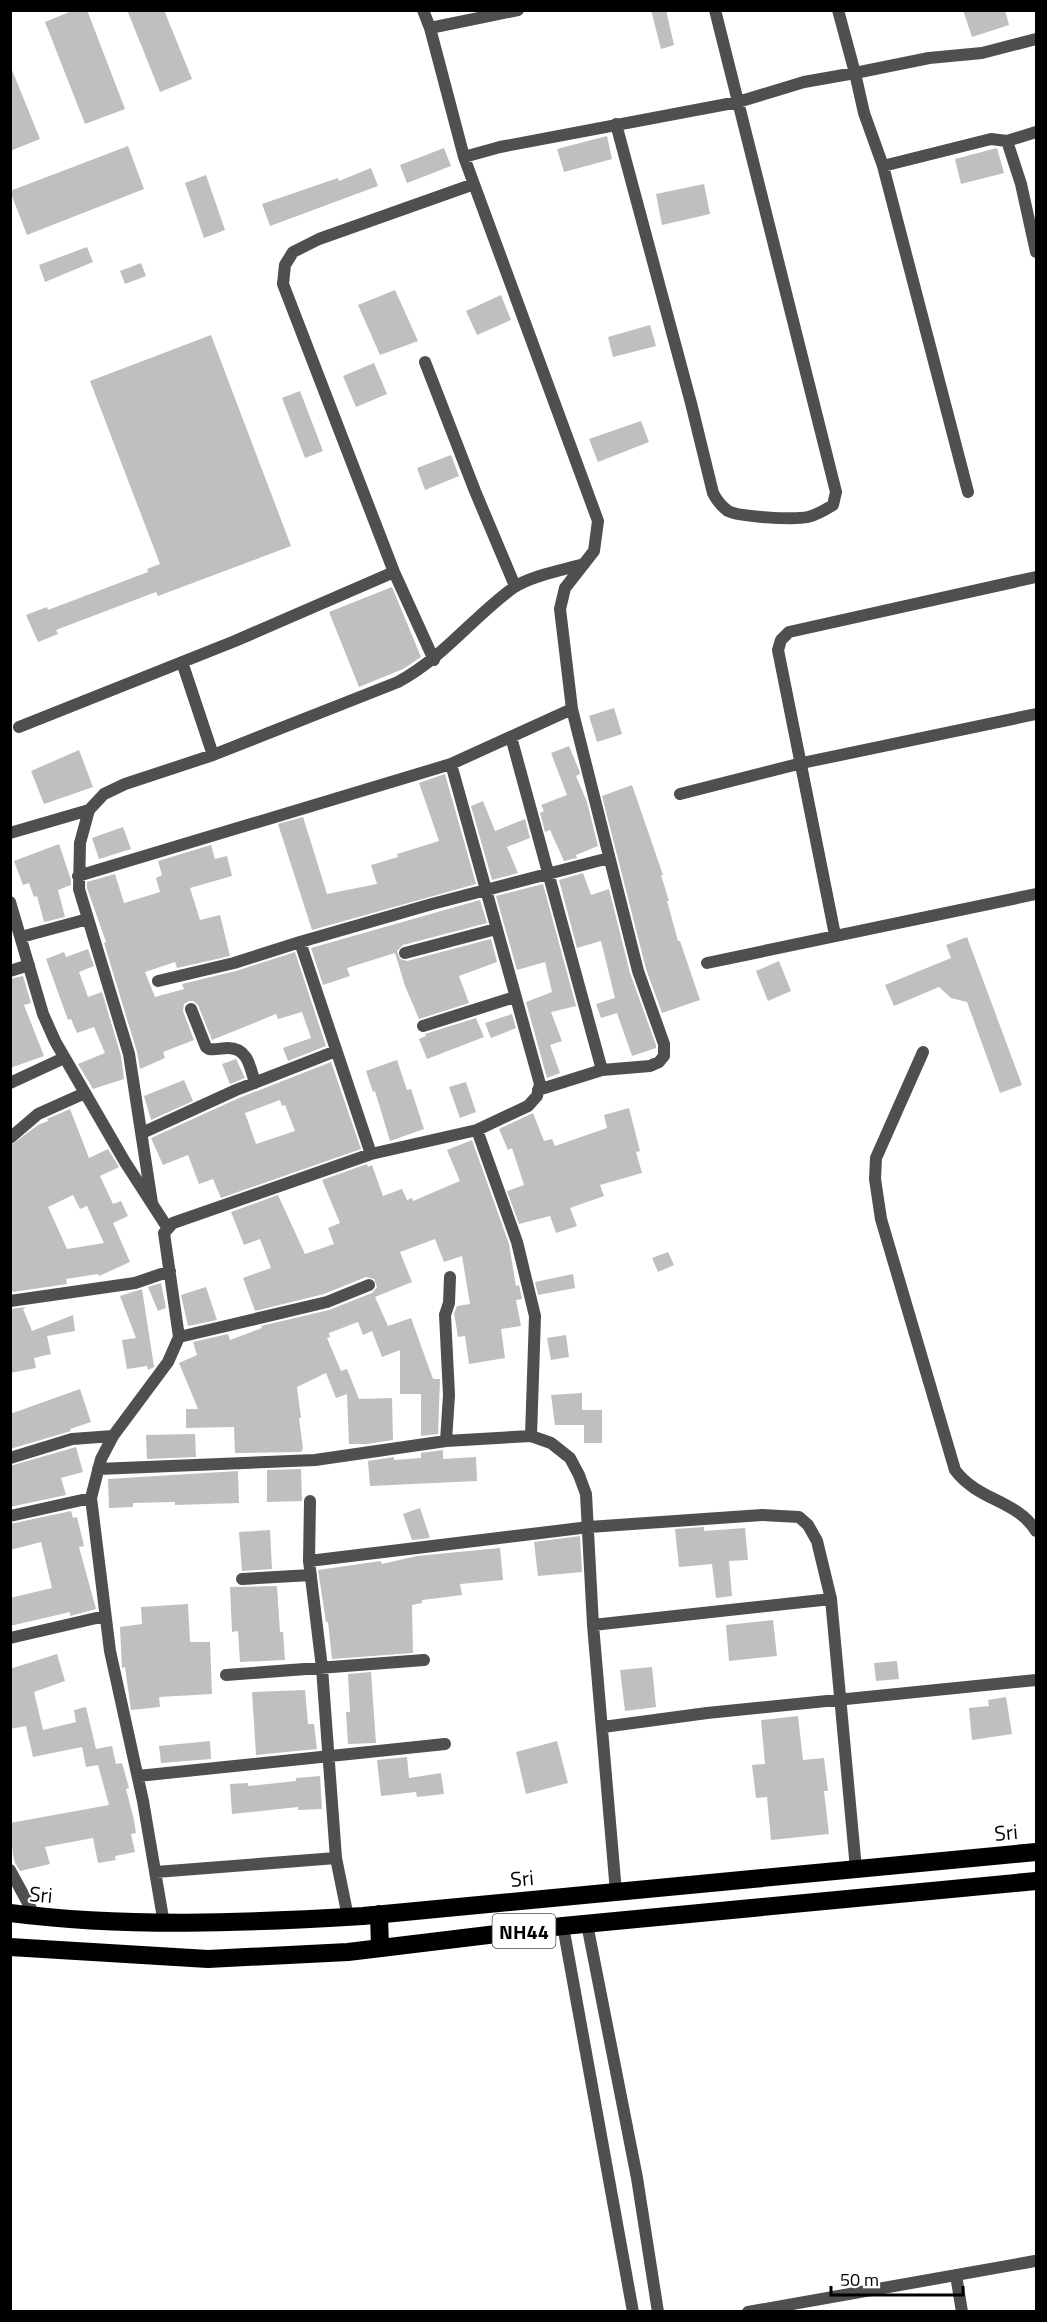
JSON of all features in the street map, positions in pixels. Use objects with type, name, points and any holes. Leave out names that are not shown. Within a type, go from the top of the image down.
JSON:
[{"type":"highway","name":"Sri","points":[[10,1913],[35,1917],[164,1924],[348,1917],[1036,1852]]},
{"type":"highway","name":"NH44","points":[[10,1947],[208,1959],[348,1952],[563,1926],[1036,1881]]},
{"type":"highway","points":[[379,1914],[380,1948]]},
{"type":"street","points":[[423,10],[430,28],[464,157],[598,521],[594,551],[565,588],[560,609],[572,709],[638,971],[664,1044],[664,1056],[659,1062],[650,1066],[602,1070],[538,1090]]},
{"type":"street","points":[[430,28],[518,10]]},
{"type":"street","points":[[616,124],[692,402],[713,493],[718,503],[735,514],[790,518],[821,513],[833,505],[836,492],[715,10]]},
{"type":"street","points":[[838,10],[864,113],[883,166],[968,492]]},
{"type":"street","points":[[464,157],[500,147],[738,102],[804,82],[929,58],[982,53],[1036,39]]},
{"type":"street","points":[[883,166],[991,139],[1007,141],[1036,132]]},
{"type":"street","points":[[1007,141],[1022,184],[1036,252]]},
{"type":"street","points":[[434,660],[394,572],[283,285],[285,265],[293,252],[319,240],[474,184]]},
{"type":"street","points":[[425,362],[515,586]]},
{"type":"street","points":[[152,1203],[129,1054],[79,889],[80,843],[89,810],[104,794],[125,784],[213,755],[398,682],[418,672],[434,660],[515,586],[584,564]]},
{"type":"street","points":[[19,727],[182,662],[394,572]]},
{"type":"street","points":[[835,935],[778,650],[780,640],[789,632],[1036,577]]},
{"type":"street","points":[[182,662],[213,755]]},
{"type":"street","points":[[78,876],[451,764],[572,709]]},
{"type":"street","points":[[680,794],[802,763],[1036,714]]},
{"type":"street","points":[[511,736],[602,1070]]},
{"type":"street","points":[[164,1924],[138,1776],[110,1652],[91,1498],[98,1469],[113,1436],[168,1362],[179,1337],[164,1233],[167,1227],[172,1223],[372,1154],[477,1130],[528,1106],[537,1096],[540,1084],[451,764]]},
{"type":"street","points":[[10,834],[89,810]]},
{"type":"street","points":[[158,981],[234,963],[432,904],[609,858]]},
{"type":"street","points":[[707,963],[1036,894]]},
{"type":"street","points":[[10,902],[44,1014],[64,1058],[167,1227]]},
{"type":"street","points":[[21,937],[88,920]]},
{"type":"street","points":[[405,953],[496,929]]},
{"type":"street","points":[[300,942],[372,1154]]},
{"type":"street","points":[[10,971],[29,964]]},
{"type":"street","points":[[423,1026],[515,997]]},
{"type":"street","points":[[191,1009],[206,1047],[242,1051],[255,1083]]},
{"type":"street","points":[[142,1133],[255,1083],[336,1051]]},
{"type":"street","points":[[923,1052],[876,1158],[875,1179],[881,1219],[955,1470],[964,1482],[976,1491],[1023,1514],[1036,1531]]},
{"type":"street","points":[[10,1083],[64,1058]]},
{"type":"street","points":[[10,1138],[38,1114],[84,1094]]},
{"type":"street","points":[[477,1130],[517,1242],[535,1316],[531,1436]]},
{"type":"street","points":[[10,1301],[135,1283],[170,1271]]},
{"type":"street","points":[[446,1441],[449,1395],[445,1315],[449,1303],[450,1277]]},
{"type":"street","points":[[179,1337],[327,1302],[369,1285]]},
{"type":"street","points":[[10,1458],[72,1439],[113,1436]]},
{"type":"street","points":[[98,1469],[315,1460],[446,1441],[531,1436],[551,1443],[570,1458],[586,1494],[593,1624],[616,1892]]},
{"type":"street","points":[[10,1516],[91,1498]]},
{"type":"street","points":[[310,1501],[309,1561],[329,1755],[336,1858],[348,1917]]},
{"type":"street","points":[[309,1561],[589,1527],[762,1515],[799,1516],[808,1525],[817,1541],[831,1599],[856,1869]]},
{"type":"street","points":[[242,1579],[311,1575]]},
{"type":"street","points":[[593,1624],[831,1599]]},
{"type":"street","points":[[10,1638],[105,1616]]},
{"type":"street","points":[[226,1675],[424,1660]]},
{"type":"street","points":[[603,1727],[707,1713],[1036,1680]]},
{"type":"street","points":[[138,1776],[445,1744]]},
{"type":"street","points":[[156,1872],[336,1858]]},
{"type":"street","points":[[10,1870],[35,1917]]},
{"type":"street","points":[[587,1924],[637,2178],[658,2312]]},
{"type":"street","points":[[563,1926],[633,2312]]},
{"type":"street","points":[[748,2312],[1035,2260]]},
{"type":"street","points":[[956,2275],[962,2312]]},
{"type":"building","points":[[74,10],[87,10],[125,109],[85,124],[45,22]]},
{"type":"building","points":[[127,10],[164,10],[192,79],[160,92]]},
{"type":"building","points":[[651,10],[666,10],[674,45],[661,49]]},
{"type":"building","points":[[963,10],[1005,10],[1009,25],[972,37]]},
{"type":"building","points":[[10,65],[40,139],[10,151]]},
{"type":"building","points":[[607,136],[612,159],[564,172],[557,149]]},
{"type":"building","points":[[128,146],[144,189],[27,235],[10,191]]},
{"type":"building","points":[[444,148],[451,166],[407,183],[400,165]]},
{"type":"building","points":[[997,148],[1004,173],[961,184],[955,159]]},
{"type":"building","points":[[371,168],[378,186],[270,226],[262,204],[338,178],[339,181]]},
{"type":"building","points":[[206,175],[225,230],[204,238],[185,183]]},
{"type":"building","points":[[704,184],[710,214],[662,225],[656,194]]},
{"type":"building","points":[[87,247],[93,262],[45,282],[39,265]]},
{"type":"building","points":[[141,263],[146,276],[125,284],[120,271]]},
{"type":"building","points":[[395,290],[418,341],[380,355],[358,305]]},
{"type":"building","points":[[501,295],[511,320],[477,335],[466,311]]},
{"type":"building","points":[[650,325],[656,346],[613,357],[608,337]]},
{"type":"building","points":[[211,335],[291,546],[158,596],[156,592],[56,630],[58,634],[38,642],[26,615],[47,607],[48,610],[148,572],[147,569],[160,564],[90,381]]},
{"type":"building","points":[[374,363],[387,394],[356,407],[343,376]]},
{"type":"building","points":[[300,391],[323,451],[305,458],[282,398]]},
{"type":"building","points":[[641,421],[649,442],[598,462],[589,439]]},
{"type":"building","points":[[451,455],[459,476],[425,490],[417,468]]},
{"type":"building","points":[[392,587],[421,657],[403,669],[359,687],[329,612]]},
{"type":"building","points":[[614,708],[622,734],[597,742],[589,716]]},
{"type":"building","points":[[569,746],[579,770],[580,774],[576,776],[587,802],[598,846],[576,855],[577,858],[564,861],[550,830],[545,832],[540,813],[544,811],[541,805],[567,795],[551,753]]},
{"type":"building","points":[[79,750],[93,787],[44,804],[31,771]]},
{"type":"building","points":[[445,774],[476,884],[312,930],[278,824],[303,817],[327,894],[377,884],[371,865],[439,841],[419,783]]},
{"type":"building","points":[[632,785],[663,875],[661,875],[678,941],[680,941],[700,1000],[662,1013],[646,969],[602,796]]},
{"type":"building","points":[[483,801],[495,831],[525,819],[530,838],[507,847],[518,873],[492,880],[471,806]]},
{"type":"building","points":[[123,827],[131,849],[99,859],[92,838]]},
{"type":"building","points":[[59,844],[71,880],[71,885],[58,890],[65,917],[44,922],[37,896],[34,897],[29,883],[23,885],[14,861]]},
{"type":"building","points":[[211,845],[215,859],[227,856],[232,876],[190,888],[200,920],[220,915],[230,956],[177,968],[175,962],[145,972],[155,997],[184,989],[182,984],[236,971],[295,952],[326,1046],[288,1061],[283,1048],[311,1038],[302,1012],[278,1019],[276,1014],[212,1040],[198,1005],[189,1001],[184,1004],[183,1011],[194,1040],[163,1052],[165,1058],[140,1069],[104,943],[106,942],[87,888],[87,882],[115,874],[124,903],[160,892],[156,878],[162,875],[158,861]]},
{"type":"building","points":[[583,873],[591,895],[609,889],[630,973],[656,1048],[632,1056],[617,1013],[601,1018],[596,1004],[615,998],[601,941],[577,948],[559,880]]},
{"type":"building","points":[[543,884],[576,1006],[551,1012],[562,1041],[550,1045],[560,1073],[547,1078],[526,1002],[552,992],[545,962],[517,970],[496,896]]},
{"type":"building","points":[[480,900],[487,923],[403,945],[397,951],[400,959],[407,961],[491,939],[497,962],[459,976],[469,1003],[419,1019],[405,986],[395,953],[347,968],[350,976],[323,985],[311,948]]},
{"type":"building","points":[[967,937],[1022,1085],[1000,1093],[967,1002],[951,998],[939,987],[894,1006],[885,985],[951,958],[946,945]]},
{"type":"building","points":[[88,949],[94,966],[79,972],[88,997],[102,992],[121,1056],[124,1079],[93,1089],[78,1064],[105,1053],[94,1027],[77,1033],[71,1019],[68,1020],[46,959],[64,952],[66,957]]},
{"type":"building","points":[[779,961],[791,991],[768,1001],[756,971]]},
{"type":"building","points":[[23,976],[31,1003],[24,1005],[44,1056],[10,1068],[10,979]]},
{"type":"building","points":[[512,1014],[516,1028],[491,1038],[485,1023]]},
{"type":"building","points":[[476,1018],[484,1037],[427,1059],[419,1039],[426,1036],[425,1034]]},
{"type":"building","points":[[236,1059],[245,1078],[230,1084],[222,1064]]},
{"type":"building","points":[[397,1060],[407,1090],[411,1089],[424,1129],[390,1141],[375,1091],[373,1092],[366,1071]]},
{"type":"building","points":[[331,1062],[361,1149],[221,1198],[213,1179],[199,1184],[188,1155],[163,1165],[151,1138],[239,1098]],"holes":[[[280,1100],[282,1106],[285,1105],[295,1131],[256,1144],[245,1113]]]},
{"type":"building","points":[[184,1080],[193,1101],[151,1120],[144,1096]]},
{"type":"building","points":[[466,1082],[476,1112],[460,1118],[449,1087]]},
{"type":"building","points":[[629,1108],[640,1151],[636,1152],[642,1173],[600,1185],[604,1196],[570,1208],[577,1226],[556,1233],[550,1216],[519,1224],[507,1191],[524,1185],[512,1148],[508,1150],[499,1129],[533,1113],[544,1141],[552,1139],[555,1146],[607,1128],[604,1115]]},
{"type":"building","points":[[70,1109],[89,1158],[108,1149],[119,1167],[100,1176],[113,1204],[121,1201],[128,1216],[113,1223],[130,1262],[99,1276],[98,1274],[66,1279],[67,1284],[13,1292],[10,1286],[10,1146],[38,1125],[48,1121],[47,1119]],"holes":[[[73,1195],[80,1209],[87,1206],[104,1243],[67,1249],[48,1207]]]},
{"type":"building","points":[[472,1140],[509,1244],[516,1286],[519,1285],[522,1299],[516,1300],[521,1326],[501,1329],[505,1358],[469,1364],[465,1336],[458,1337],[454,1313],[457,1306],[470,1304],[462,1256],[444,1262],[435,1239],[400,1252],[412,1282],[375,1297],[388,1326],[411,1318],[433,1379],[440,1379],[438,1434],[421,1436],[421,1394],[400,1394],[400,1350],[382,1357],[372,1331],[363,1335],[358,1322],[329,1333],[330,1337],[327,1338],[341,1371],[347,1369],[359,1399],[392,1398],[393,1440],[349,1444],[347,1394],[336,1398],[326,1373],[297,1387],[303,1449],[301,1452],[235,1453],[234,1427],[186,1428],[186,1409],[198,1409],[179,1363],[197,1355],[193,1342],[228,1334],[230,1340],[262,1328],[261,1326],[329,1310],[372,1293],[377,1287],[374,1279],[366,1277],[324,1294],[255,1311],[243,1278],[271,1268],[260,1239],[244,1245],[231,1212],[278,1195],[305,1254],[334,1244],[328,1228],[340,1223],[322,1180],[367,1164],[368,1167],[372,1165],[383,1196],[402,1189],[407,1200],[412,1198],[413,1201],[460,1181],[447,1150]]},
{"type":"building","points":[[668,1252],[674,1265],[658,1272],[652,1258]]},
{"type":"building","points":[[573,1274],[575,1288],[538,1295],[535,1282]]},
{"type":"building","points":[[161,1283],[166,1308],[158,1311],[148,1287]]},
{"type":"building","points":[[206,1287],[217,1320],[188,1326],[181,1295]]},
{"type":"building","points":[[142,1289],[154,1367],[148,1370],[147,1366],[127,1369],[122,1340],[136,1338],[120,1296]]},
{"type":"building","points":[[27,1307],[23,1309],[32,1331],[73,1315],[75,1331],[47,1336],[51,1354],[34,1358],[36,1368],[10,1373],[10,1309]]},
{"type":"building","points":[[566,1335],[569,1357],[551,1360],[547,1338]]},
{"type":"building","points":[[80,1389],[91,1422],[70,1429],[71,1431],[10,1449],[10,1414]]},
{"type":"building","points":[[582,1393],[582,1410],[602,1410],[602,1443],[584,1443],[584,1425],[555,1425],[551,1395]]},
{"type":"building","points":[[195,1434],[196,1457],[147,1459],[146,1435]]},
{"type":"building","points":[[76,1447],[83,1472],[61,1478],[66,1495],[10,1507],[10,1466]]},
{"type":"building","points":[[443,1450],[443,1459],[476,1457],[477,1481],[370,1486],[368,1461],[394,1457],[394,1460],[421,1458],[421,1453]]},
{"type":"building","points":[[301,1469],[302,1501],[267,1502],[267,1470]]},
{"type":"building","points":[[238,1471],[239,1503],[175,1505],[175,1502],[133,1503],[133,1507],[109,1508],[108,1479]]},
{"type":"building","points":[[420,1508],[430,1538],[412,1540],[403,1514]]},
{"type":"building","points":[[71,1511],[73,1518],[77,1517],[84,1546],[79,1547],[96,1609],[70,1616],[70,1612],[10,1626],[10,1598],[52,1588],[41,1542],[10,1550],[10,1524]]},
{"type":"building","points":[[704,1527],[704,1531],[745,1528],[748,1560],[729,1561],[732,1596],[716,1598],[712,1564],[679,1567],[675,1529]]},
{"type":"building","points":[[270,1530],[272,1569],[242,1571],[239,1532]]},
{"type":"building","points":[[580,1536],[582,1572],[538,1576],[534,1542]]},
{"type":"building","points":[[500,1548],[503,1580],[460,1584],[462,1595],[422,1600],[422,1603],[412,1605],[413,1653],[332,1659],[318,1570],[381,1561],[382,1564],[417,1556]]},
{"type":"building","points":[[277,1586],[280,1632],[283,1632],[285,1660],[240,1662],[238,1631],[232,1632],[230,1587]]},
{"type":"building","points":[[188,1604],[190,1642],[210,1642],[212,1694],[159,1697],[160,1707],[131,1710],[125,1667],[122,1668],[120,1627],[142,1624],[141,1607]]},
{"type":"building","points":[[773,1620],[777,1656],[729,1661],[726,1625]]},
{"type":"building","points":[[57,1654],[65,1681],[34,1692],[43,1730],[76,1722],[74,1710],[86,1707],[96,1749],[112,1746],[116,1764],[122,1763],[129,1788],[126,1789],[136,1833],[131,1834],[135,1852],[115,1856],[116,1860],[98,1863],[93,1838],[45,1847],[50,1864],[20,1871],[13,1855],[10,1823],[109,1805],[98,1765],[86,1767],[82,1747],[33,1757],[26,1726],[10,1729],[10,1669]]},
{"type":"building","points":[[897,1661],[899,1679],[876,1681],[874,1663]]},
{"type":"building","points":[[652,1667],[656,1707],[625,1711],[620,1670]]},
{"type":"building","points":[[371,1672],[376,1743],[348,1744],[346,1712],[350,1712],[348,1674]]},
{"type":"building","points":[[305,1690],[308,1724],[314,1724],[317,1749],[256,1755],[252,1692]]},
{"type":"building","points":[[1006,1697],[1012,1734],[972,1740],[969,1708],[989,1706],[988,1700]]},
{"type":"building","points":[[798,1716],[803,1760],[824,1758],[828,1791],[824,1791],[829,1834],[771,1840],[767,1797],[756,1798],[752,1765],[765,1764],[761,1720]]},
{"type":"building","points":[[210,1741],[211,1759],[161,1763],[159,1746]]},
{"type":"building","points":[[557,1741],[568,1783],[526,1794],[516,1752]]},
{"type":"building","points":[[407,1757],[409,1778],[441,1773],[444,1794],[417,1797],[416,1792],[381,1796],[377,1760]]},
{"type":"building","points":[[320,1776],[322,1809],[298,1810],[298,1807],[232,1814],[230,1784],[248,1783],[248,1786]]}]
